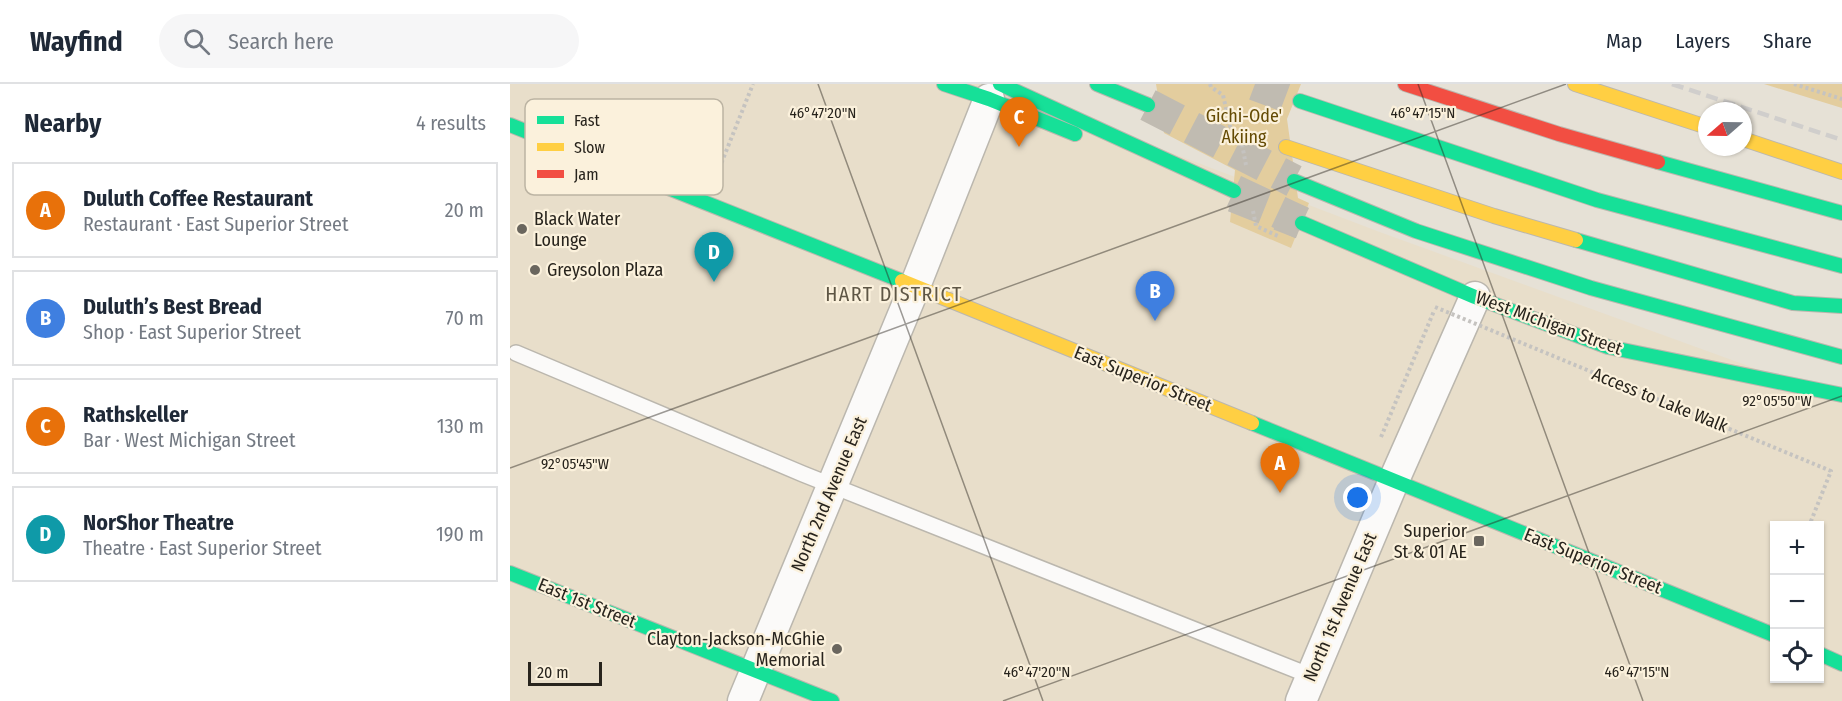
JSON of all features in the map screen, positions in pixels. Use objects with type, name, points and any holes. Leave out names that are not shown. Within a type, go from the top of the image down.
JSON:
[{"type":"main road","points":[[944,84],[994,92],[1234,193],[994,92]]},
{"type":"main road","points":[[1097,84],[1148,105]]},
{"type":"main road","points":[[1405,84],[1559,134],[1842,213]]},
{"type":"main road","points":[[1575,84],[1698,125]]},
{"type":"main road","points":[[1300,101],[1597,200],[1842,266]]},
{"type":"main road","name":"East Superior Street","points":[[510,125],[525,131]]},
{"type":"main road","points":[[1752,142],[1842,172]]},
{"type":"main road","points":[[1286,147],[1494,216],[1792,303],[1842,320]]},
{"type":"main road","points":[[1294,181],[1416,231],[1591,288],[1842,357]]},
{"type":"main road","name":"East Superior Street","points":[[686,195],[1770,633]]},
{"type":"main road","name":"West Michigan Street","points":[[1302,222],[1475,297],[1608,347],[1842,396]]},
{"type":"main road","points":[[1792,303],[1842,306]]},
{"type":"main road","name":"East 1st Street","points":[[510,573],[832,701]]},
{"type":"main road","points":[[1824,656],[1842,664]]},
{"type":"street","name":"North 2nd Avenue East","points":[[743,701],[994,92]]},
{"type":"street","name":"North 1st Avenue East","points":[[1306,689],[1394,480],[1475,297]]},
{"type":"lane","points":[[516,353],[833,485],[1306,689]]},
{"type":"path","points":[[723,159],[753,84]]},
{"type":"path","points":[[1210,84],[1223,95],[1230,126],[1241,139],[1247,172]]},
{"type":"path","points":[[1794,84],[1842,99]]},
{"type":"path","points":[[1252,204],[1256,226]]},
{"type":"path","name":"Access to Lake Walk","points":[[1424,302],[1831,471],[1811,521]]},
{"type":"path","points":[[1381,437],[1435,307]]},
{"type":"shaded area","points":[[510,84],[990,84],[1377,231],[1842,400],[1842,701],[510,701]]},
{"type":"green space","name":"Gichi-Ode' Akiing","points":[[1156,84],[1301,84],[1287,119],[1298,198],[1309,203],[1291,248],[1230,222],[1235,170],[1164,133]]},
{"type":"green space","points":[[1764,84],[1842,84],[1842,108]]},
{"type":"tunnel","points":[[1255,84],[1300,101]]},
{"type":"tunnel","points":[[1148,105],[1294,181]]},
{"type":"tunnel","points":[[1234,191],[1302,223]]},
{"type":"tunnel","points":[[1234,196],[1302,223]]},
{"type":"railway","points":[[1672,84],[1842,140]]},
{"type":"traffic: fast","points":[[944,84],[989,99],[1075,134]]},
{"type":"traffic: fast","points":[[1000,84],[1234,191]]},
{"type":"traffic: fast","points":[[1097,84],[1148,105]]},
{"type":"traffic: fast","points":[[1300,101],[1597,200],[1842,266]]},
{"type":"traffic: fast","points":[[510,125],[525,131]]},
{"type":"traffic: fast","points":[[1658,162],[1842,213]]},
{"type":"traffic: fast","points":[[1294,181],[1416,231],[1591,288],[1842,357]]},
{"type":"traffic: fast","points":[[686,195],[902,281]]},
{"type":"traffic: fast","points":[[1302,223],[1475,297],[1608,347],[1842,395]]},
{"type":"traffic: fast","points":[[1576,240],[1793,303],[1842,306]]},
{"type":"traffic: fast","points":[[1252,423],[1770,633]]},
{"type":"traffic: fast","points":[[510,573],[832,701]]},
{"type":"traffic: fast","points":[[1824,656],[1842,664]]},
{"type":"traffic: slow","points":[[1575,84],[1698,124]]},
{"type":"traffic: slow","points":[[1752,142],[1842,172]]},
{"type":"traffic: slow","points":[[1286,147],[1494,216],[1576,240]]},
{"type":"traffic: slow","points":[[902,281],[1252,423]]},
{"type":"traffic: jam","points":[[1405,84],[1559,134],[1658,162]]},
{"type":"place","name":"Rathskeller","points":[[1019,147]]},
{"type":"place","name":"Black Water Lounge","points":[[522,229]]},
{"type":"place","name":"Greysolon Plaza","points":[[535,270]]},
{"type":"place","name":"NorShor Theatre","points":[[714,282]]},
{"type":"place","name":"Duluth’s Best Bread","points":[[1155,321]]},
{"type":"place","name":"Duluth Coffee Restaurant","points":[[1280,493]]},
{"type":"place","name":"Superior St & 01 AE","points":[[1479,541]]},
{"type":"place","name":"Clayton-Jackson-McGhie Memorial","points":[[837,649]]},
{"type":"district","name":"HART DISTRICT","points":[[894,294]]}]
